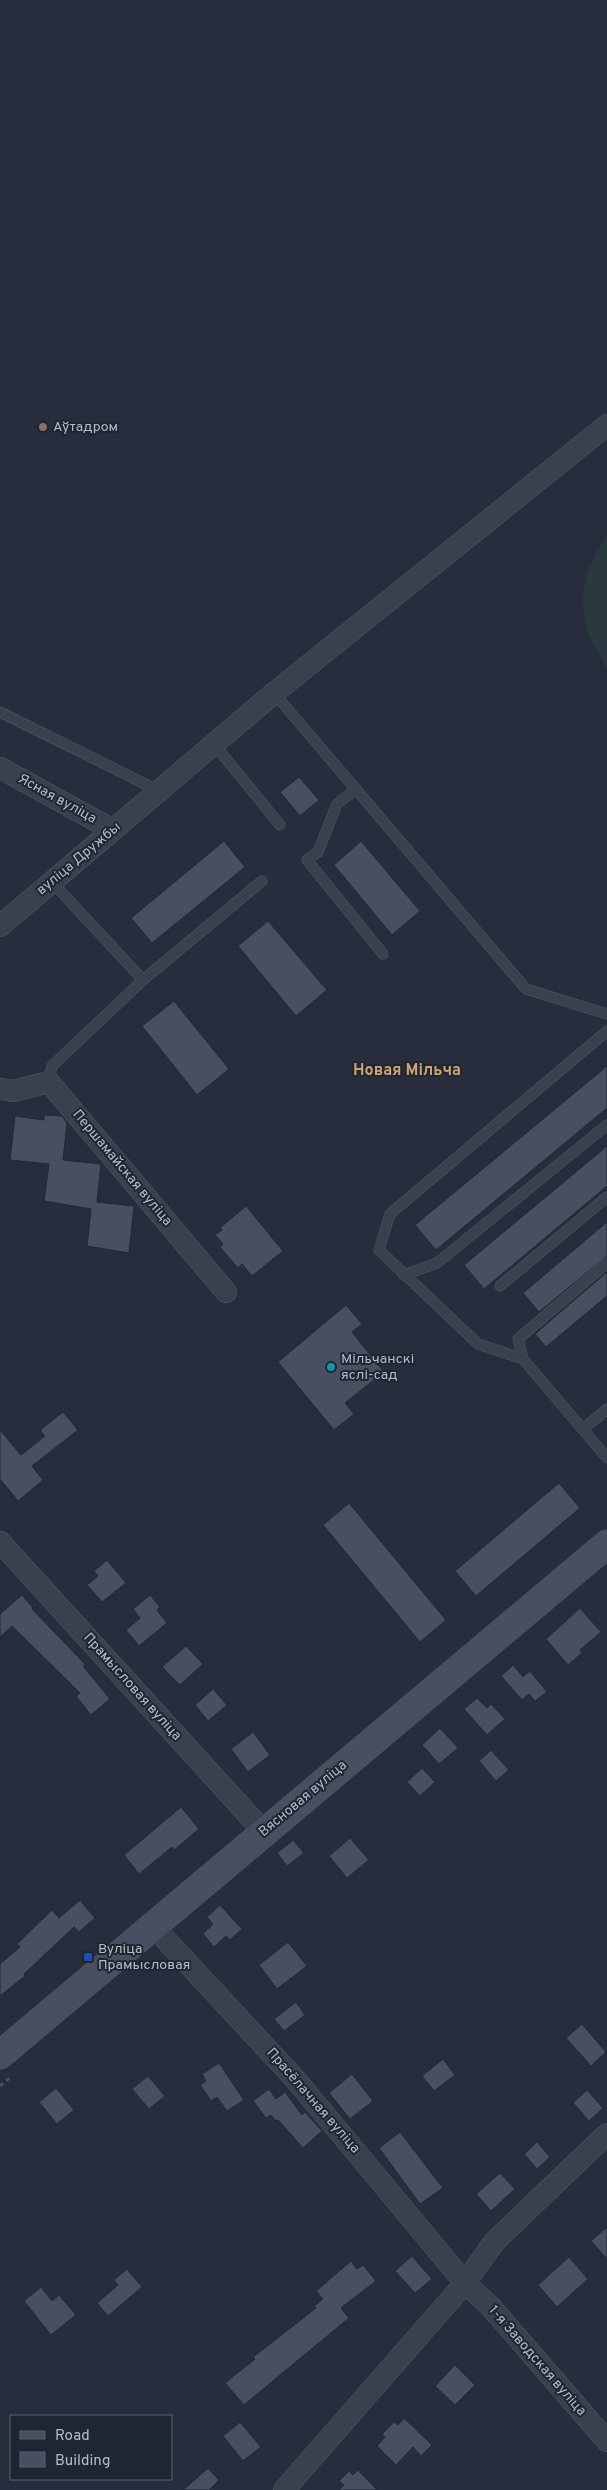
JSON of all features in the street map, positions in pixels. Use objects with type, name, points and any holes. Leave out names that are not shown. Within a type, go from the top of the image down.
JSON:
[{"type":"street","name":"вуліца Дружбы","points":[[0,926],[274,693],[607,425]]},
{"type":"street","name":"Ясная вуліца","points":[[0,768],[113,830]]},
{"type":"street","points":[[0,1089],[14,1091],[49,1082]]},
{"type":"street","name":"Першамайская вуліца","points":[[49,1082],[226,1292]]},
{"type":"street","name":"Прамысловая вуліца","points":[[0,1542],[264,1832]]},
{"type":"street","name":"Вясновая вуліца","points":[[5,2066],[153,1926],[607,1544]]},
{"type":"street","name":"Прасёлачная вуліца","points":[[153,1926],[296,2080],[465,2283]]},
{"type":"street","points":[[284,2490],[465,2283],[494,2240],[607,2134]]},
{"type":"street","name":"1-я Заводская вуліца","points":[[465,2283],[490,2306],[607,2441]]},
{"type":"lane","points":[[274,693],[526,989],[607,1014]]},
{"type":"lane","points":[[0,712],[159,791]]},
{"type":"lane","points":[[214,744],[280,825]]},
{"type":"lane","points":[[356,789],[337,804],[318,852],[307,860],[383,954]]},
{"type":"lane","points":[[49,1082],[52,1066],[143,980],[262,881]]},
{"type":"lane","points":[[52,882],[143,980]]},
{"type":"lane","points":[[523,1359],[478,1344],[379,1250],[390,1214],[607,1031]]},
{"type":"lane","points":[[404,1275],[437,1263],[607,1125]]},
{"type":"lane","points":[[500,1286],[607,1197]]},
{"type":"lane","points":[[607,1263],[518,1340],[523,1359],[607,1458]]},
{"type":"lane","points":[[583,1429],[607,1408]]},
{"type":"path","points":[[0,2086],[5,2066]]},
{"type":"shaded area","points":[[607,536],[607,668],[587,629],[583,604],[589,569]]},
{"type":"building","points":[[299,777],[319,800],[300,816],[280,792]]},
{"type":"building","points":[[224,841],[245,867],[152,943],[131,918]]},
{"type":"building","points":[[361,841],[420,911],[392,935],[334,865]]},
{"type":"building","points":[[268,921],[327,990],[296,1016],[238,946]]},
{"type":"building","points":[[174,1001],[229,1069],[197,1095],[142,1026]]},
{"type":"building","points":[[607,1066],[607,1108],[436,1250],[415,1225]]},
{"type":"building","points":[[44,1115],[62,1116],[67,1123],[63,1160],[101,1164],[97,1202],[134,1206],[129,1253],[87,1246],[91,1209],[44,1201],[49,1164],[10,1160],[15,1116],[44,1120]]},
{"type":"building","points":[[607,1146],[607,1186],[484,1289],[464,1265]]},
{"type":"building","points":[[246,1206],[283,1251],[252,1276],[242,1264],[238,1268],[220,1247],[223,1244],[215,1235],[222,1230],[220,1228]]},
{"type":"building","points":[[607,1222],[607,1256],[539,1312],[523,1293]]},
{"type":"building","points":[[607,1272],[607,1296],[546,1347],[535,1334]]},
{"type":"building","name":"Мільчанскі яслі-сад","points":[[346,1305],[362,1324],[352,1332],[384,1372],[345,1403],[354,1414],[334,1430],[278,1362]]},
{"type":"building","points":[[63,1412],[78,1430],[32,1466],[43,1480],[18,1501],[0,1479],[0,1430],[21,1455],[45,1436],[40,1430]]},
{"type":"building","points":[[559,1483],[580,1508],[476,1596],[455,1571]]},
{"type":"building","points":[[349,1503],[446,1620],[420,1642],[323,1525]]},
{"type":"building","points":[[107,1560],[126,1583],[102,1602],[87,1585],[98,1576],[94,1571]]},
{"type":"building","points":[[22,1595],[32,1609],[85,1664],[83,1666],[110,1699],[91,1715],[76,1696],[80,1693],[12,1626],[0,1637],[0,1614]]},
{"type":"building","points":[[150,1595],[160,1607],[157,1610],[167,1623],[139,1646],[126,1630],[140,1618],[133,1609]]},
{"type":"building","points":[[580,1608],[601,1632],[580,1650],[582,1653],[568,1665],[546,1639]]},
{"type":"building","points":[[186,1646],[203,1664],[180,1685],[162,1667]]},
{"type":"building","points":[[513,1665],[523,1677],[530,1671],[547,1692],[535,1701],[529,1694],[522,1700],[501,1676]]},
{"type":"building","points":[[213,1689],[227,1705],[208,1721],[195,1705]]},
{"type":"building","points":[[477,1698],[487,1708],[491,1704],[505,1719],[487,1735],[464,1709]]},
{"type":"building","points":[[440,1728],[458,1748],[439,1764],[422,1745]]},
{"type":"building","points":[[253,1732],[270,1755],[248,1772],[231,1749]]},
{"type":"building","points":[[491,1750],[509,1770],[496,1781],[479,1761]]},
{"type":"building","points":[[422,1768],[435,1782],[420,1796],[407,1782]]},
{"type":"building","points":[[181,1807],[199,1829],[174,1850],[172,1847],[139,1874],[124,1855]]},
{"type":"building","points":[[350,1838],[369,1860],[347,1878],[329,1856]]},
{"type":"building","points":[[293,1840],[304,1853],[287,1866],[277,1853]]},
{"type":"building","points":[[80,1900],[95,1918],[79,1932],[74,1927],[24,1974],[25,1976],[0,1996],[0,1964],[20,1947],[17,1944],[52,1910],[59,1918]]},
{"type":"building","points":[[220,1905],[242,1929],[230,1940],[226,1936],[214,1947],[203,1934],[213,1924],[207,1917]]},
{"type":"building","points":[[288,1942],[307,1966],[277,1989],[259,1965]]},
{"type":"building","points":[[296,2002],[305,2015],[284,2031],[274,2019]]},
{"type":"building","points":[[582,2024],[606,2052],[591,2066],[566,2038]]},
{"type":"building","points":[[443,2059],[455,2075],[434,2091],[422,2076]]},
{"type":"building","points":[[219,2063],[244,2100],[227,2111],[217,2097],[211,2101],[200,2085],[206,2081],[202,2074]]},
{"type":"building","points":[[352,2074],[373,2101],[350,2119],[329,2093]]},
{"type":"building","points":[[148,2076],[165,2096],[149,2109],[132,2089]]},
{"type":"building","points":[[56,2088],[74,2110],[57,2124],[39,2102]]},
{"type":"building","points":[[269,2089],[276,2099],[285,2092],[302,2115],[305,2112],[322,2131],[303,2148],[278,2120],[276,2121],[271,2115],[266,2118],[253,2101]]},
{"type":"building","points":[[587,2090],[603,2108],[589,2121],[573,2103]]},
{"type":"building","points":[[400,2132],[443,2188],[420,2204],[379,2148]]},
{"type":"building","points":[[537,2142],[550,2157],[537,2169],[524,2154]]},
{"type":"building","points":[[500,2173],[515,2189],[491,2211],[476,2194]]},
{"type":"building","points":[[607,2227],[607,2259],[591,2241]]},
{"type":"building","points":[[412,2256],[432,2279],[415,2293],[395,2271]]},
{"type":"building","points":[[569,2257],[588,2279],[557,2307],[538,2285]]},
{"type":"building","points":[[351,2261],[357,2269],[363,2265],[376,2281],[341,2308],[349,2318],[244,2405],[225,2383],[255,2359],[253,2357],[316,2308],[314,2306],[323,2299],[316,2291]]},
{"type":"building","points":[[127,2269],[142,2287],[108,2316],[97,2303],[118,2285],[114,2280]]},
{"type":"building","points":[[41,2287],[52,2301],[59,2295],[76,2315],[51,2335],[24,2301]]},
{"type":"building","points":[[455,2365],[475,2385],[455,2405],[435,2386]]},
{"type":"building","points":[[404,2418],[432,2445],[421,2456],[413,2447],[396,2465],[377,2446],[385,2437],[382,2434],[394,2422],[398,2425]]},
{"type":"building","points":[[240,2422],[261,2447],[243,2461],[223,2436]]},
{"type":"building","points":[[208,2468],[219,2480],[209,2490],[183,2490]]},
{"type":"building","points":[[358,2470],[377,2490],[339,2490],[344,2485],[339,2481],[349,2471],[353,2475]]},
{"type":"place","name":"Аўтадром","points":[[43,427]]},
{"type":"place","name":"Мільчанскі яслі-сад","points":[[331,1367]]},
{"type":"place","name":"Вуліца Прамысловая","points":[[88,1957]]},
{"type":"district","name":"Новая Мільча","points":[[407,1071]]}]
